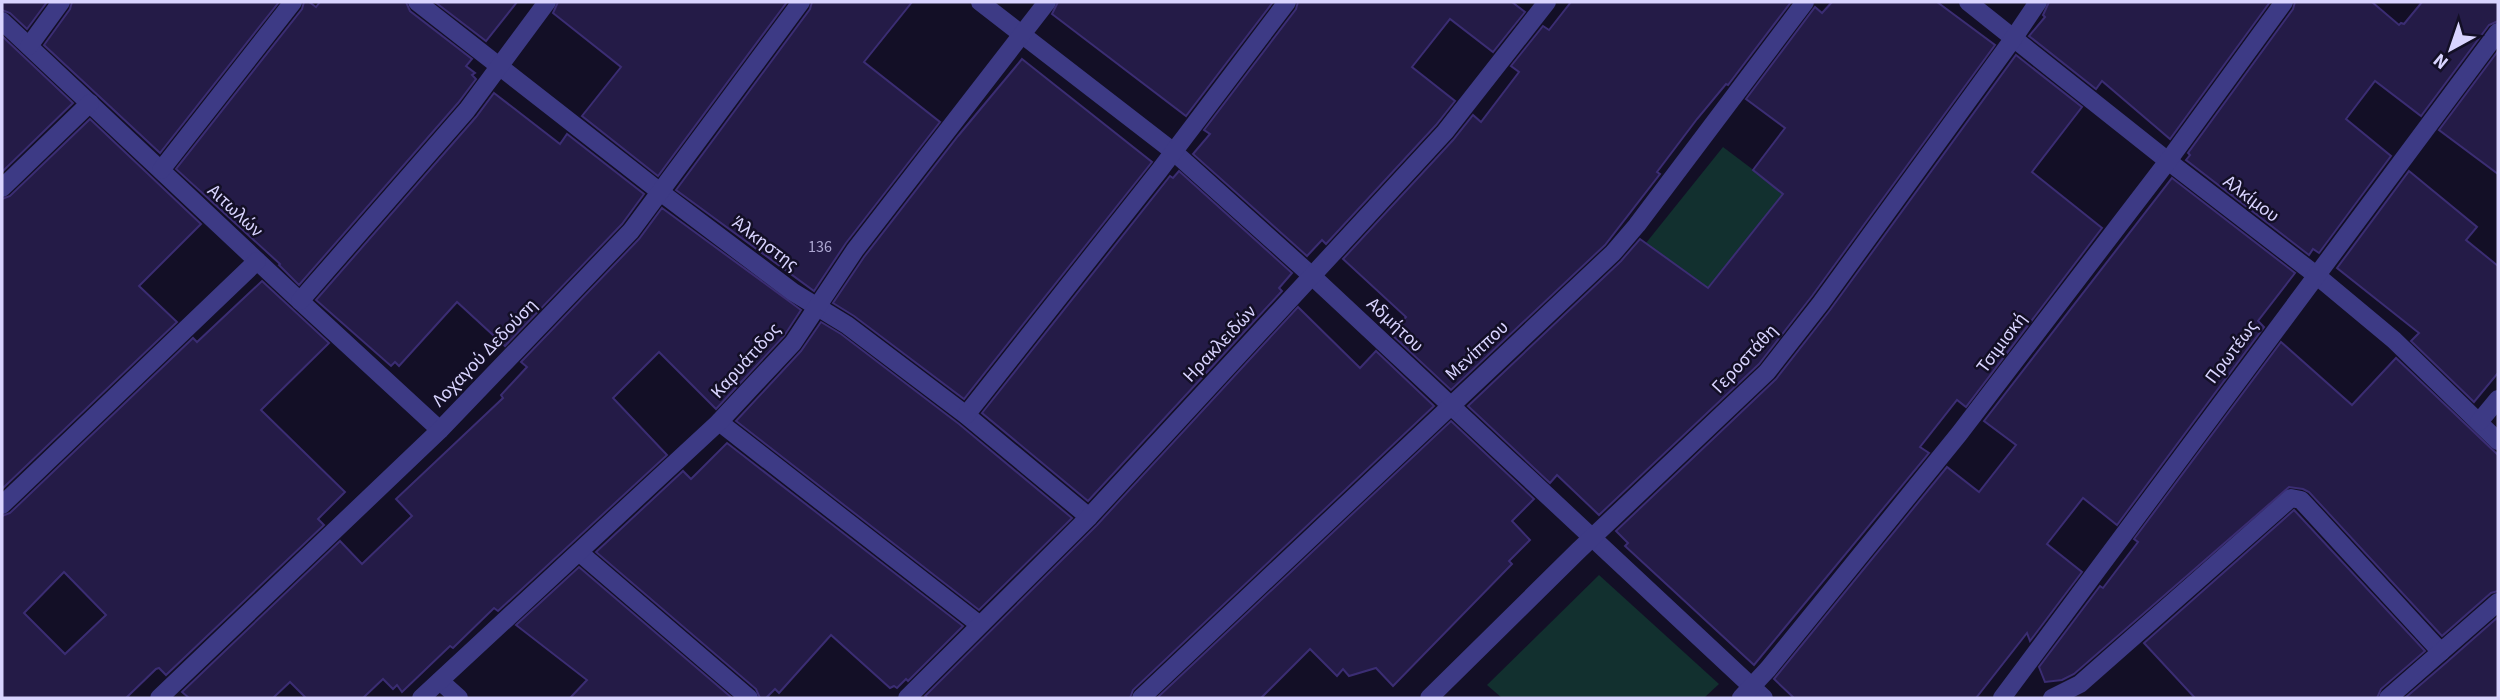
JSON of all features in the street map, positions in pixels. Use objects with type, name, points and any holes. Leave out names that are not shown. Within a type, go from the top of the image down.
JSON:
[{"type":"street","points":[[29,46],[61,2]]},
{"type":"street","points":[[161,170],[293,2]]},
{"type":"street","name":"Άλκηστης","points":[[417,2],[793,292],[818,306],[966,415],[1089,517]]},
{"type":"street","points":[[300,301],[467,110],[547,2]]},
{"type":"street","name":"Λοχαγού Δεδούση","points":[[159,698],[440,430],[631,231],[801,2]]},
{"type":"street","name":"Αδμήτου","points":[[980,2],[1174,152],[1450,405],[1752,695]]},
{"type":"street","name":"Καρυάτιδος","points":[[421,698],[719,422],[793,343],[855,250],[1047,2]]},
{"type":"street","points":[[966,415],[1174,152],[1287,2]]},
{"type":"street","name":"Ηρακλειδών","points":[[907,698],[1089,517],[1445,132],[1546,2]]},
{"type":"street","name":"Μενίππου","points":[[1141,698],[1613,253],[1805,2]]},
{"type":"street","name":"Αλκίμου","points":[[1968,2],[2316,275],[2394,340],[2498,441]]},
{"type":"street","name":"Γεροστάθη","points":[[1429,698],[1591,538],[1767,372],[1821,303],[2038,2]]},
{"type":"street","name":"Τσιμισκή","points":[[1752,695],[1959,433],[2168,161],[2284,2]]},
{"type":"street","name":"Αιτωλών","points":[[2,21],[440,430]]},
{"type":"street","name":"Πρωτέως","points":[[2002,698],[2498,32]]},
{"type":"street","points":[[2,188],[90,103]]},
{"type":"street","points":[[2,505],[257,261]]},
{"type":"street","points":[[2479,422],[2498,399]]},
{"type":"street","points":[[719,422],[980,625]]},
{"type":"street","points":[[2052,698],[2080,684],[2291,498],[2301,500],[2441,652]]},
{"type":"street","points":[[580,553],[749,698]]},
{"type":"street","points":[[2388,698],[2498,602]]},
{"type":"street","points":[[440,681],[459,698]]},
{"type":"green space","points":[[1723,147],[1784,193],[1708,288],[1646,243]]},
{"type":"green space","points":[[1599,575],[1719,684],[1704,698],[1502,698],[1487,685]]},
{"type":"building","points":[[2,2],[47,2],[27,29],[10,13],[2,10]]},
{"type":"building","points":[[72,2],[279,2],[160,153],[44,45],[70,9]]},
{"type":"building","points":[[304,2],[316,7],[320,2],[406,2],[410,11],[472,59],[466,66],[475,73],[472,75],[476,79],[299,285],[280,264],[176,169],[302,9]]},
{"type":"building","points":[[435,2],[517,2],[486,41]]},
{"type":"building","points":[[558,2],[787,2],[658,176],[582,116],[621,67],[553,13]]},
{"type":"building","points":[[812,2],[912,2],[864,62],[940,122],[846,243],[814,291],[676,190],[810,9]]},
{"type":"building","points":[[1058,2],[1273,2],[1186,116],[1052,14]]},
{"type":"building","points":[[1298,2],[1512,2],[1525,12],[1493,52],[1450,19],[1412,67],[1455,101],[1326,244],[1322,240],[1307,256],[1193,154],[1210,134],[1204,130],[1296,9]]},
{"type":"building","points":[[1571,2],[1791,2],[1728,85],[1726,84],[1697,119],[1657,172],[1660,174],[1605,245],[1451,390],[1391,334],[1406,317],[1343,259],[1473,115],[1481,122],[1519,72],[1511,66],[1543,26],[1549,30]]},
{"type":"building","points":[[1832,2],[1937,2],[1995,45],[1812,296],[1759,364],[1599,515],[1557,475],[1550,483],[1468,406],[1621,261],[1640,239],[1708,288],[1783,194],[1753,170],[1785,128],[1746,99],[1815,7],[1822,13]]},
{"type":"building","points":[[2049,2],[2270,2],[2170,139],[2102,81],[2096,89],[2029,36],[2045,17],[2043,15]]},
{"type":"building","points":[[2295,2],[2372,2],[2399,25],[2404,24],[2422,2],[2498,2],[2498,21],[2489,25],[2421,116],[2375,81],[2346,119],[2391,156],[2319,253],[2313,249],[2309,255],[2186,160],[2190,155],[2188,153],[2293,9]]},
{"type":"building","points":[[2,36],[73,103],[2,172]]},
{"type":"building","points":[[2498,51],[2498,174],[2439,130]]},
{"type":"building","points":[[2016,55],[2082,107],[2032,172],[2102,228],[1966,407],[1957,400],[1920,447],[1929,453],[1754,665],[1625,546],[1628,543],[1616,531],[1776,379],[1830,310]]},
{"type":"building","points":[[1022,59],[1152,162],[964,399],[833,303],[864,257]]},
{"type":"building","points":[[494,93],[560,144],[567,134],[644,194],[622,224],[505,346],[457,302],[399,366],[395,362],[391,366],[316,300]]},
{"type":"building","points":[[90,119],[201,224],[139,286],[177,322],[2,489],[2,199],[10,196]]},
{"type":"building","points":[[1179,171],[1292,273],[1279,288],[1282,291],[1088,501],[982,413],[1170,176],[1173,178]]},
{"type":"building","points":[[2409,171],[2477,227],[2466,240],[2498,266],[2498,373],[2474,402],[2411,341],[2419,333],[2337,268]]},
{"type":"building","points":[[2172,178],[2295,273],[2258,321],[2264,327],[2117,525],[2083,498],[2047,544],[2082,572],[2030,641],[2027,633],[1976,698],[1794,698],[1774,679],[1947,467],[1979,492],[2016,445],[1984,421]]},
{"type":"building","points":[[662,208],[801,310],[784,336],[716,409],[659,352],[613,398],[667,455],[498,611],[494,608],[402,692],[397,685],[393,689],[383,679],[363,698],[306,698],[290,682],[273,698],[189,698],[182,692],[340,541],[362,564],[412,516],[396,499],[503,398],[501,395],[527,367],[521,362],[639,239]]},
{"type":"building","points":[[262,281],[329,343],[261,410],[345,492],[318,519],[324,525],[166,675],[159,668],[156,669],[126,698],[2,698],[2,516],[10,513],[193,338],[197,342]],"holes":[[[64,572],[106,615],[65,654],[24,613]]]},
{"type":"building","points":[[1298,307],[1360,368],[1376,351],[1434,406],[1133,690],[1130,698],[925,696],[1097,525]]},
{"type":"building","points":[[821,322],[841,334],[959,424],[1072,518],[979,610],[736,421],[801,351]]},
{"type":"building","points":[[2281,342],[2352,405],[2396,358],[2498,455],[2498,591],[2491,593],[2442,636],[2309,492],[2289,487],[2074,674],[2062,680],[2045,682],[2039,667],[2100,586],[2103,588],[2138,542],[2134,539]]},
{"type":"building","points":[[1451,421],[1534,499],[1512,521],[1530,540],[1509,561],[1512,564],[1393,686],[1376,668],[1349,676],[1343,669],[1337,676],[1310,649],[1261,698],[1157,698]]},
{"type":"building","points":[[727,443],[963,626],[908,681],[906,679],[897,688],[890,688],[831,635],[779,693],[775,689],[766,698],[760,698],[756,689],[596,552],[683,471],[691,479]]},
{"type":"building","points":[[2294,510],[2425,651],[2381,689],[2377,698],[2195,698],[2144,643]]},
{"type":"building","points":[[579,567],[732,698],[570,698],[587,680],[516,625]]},
{"type":"building","points":[[2498,617],[2498,698],[2405,698],[2448,661]]}]
